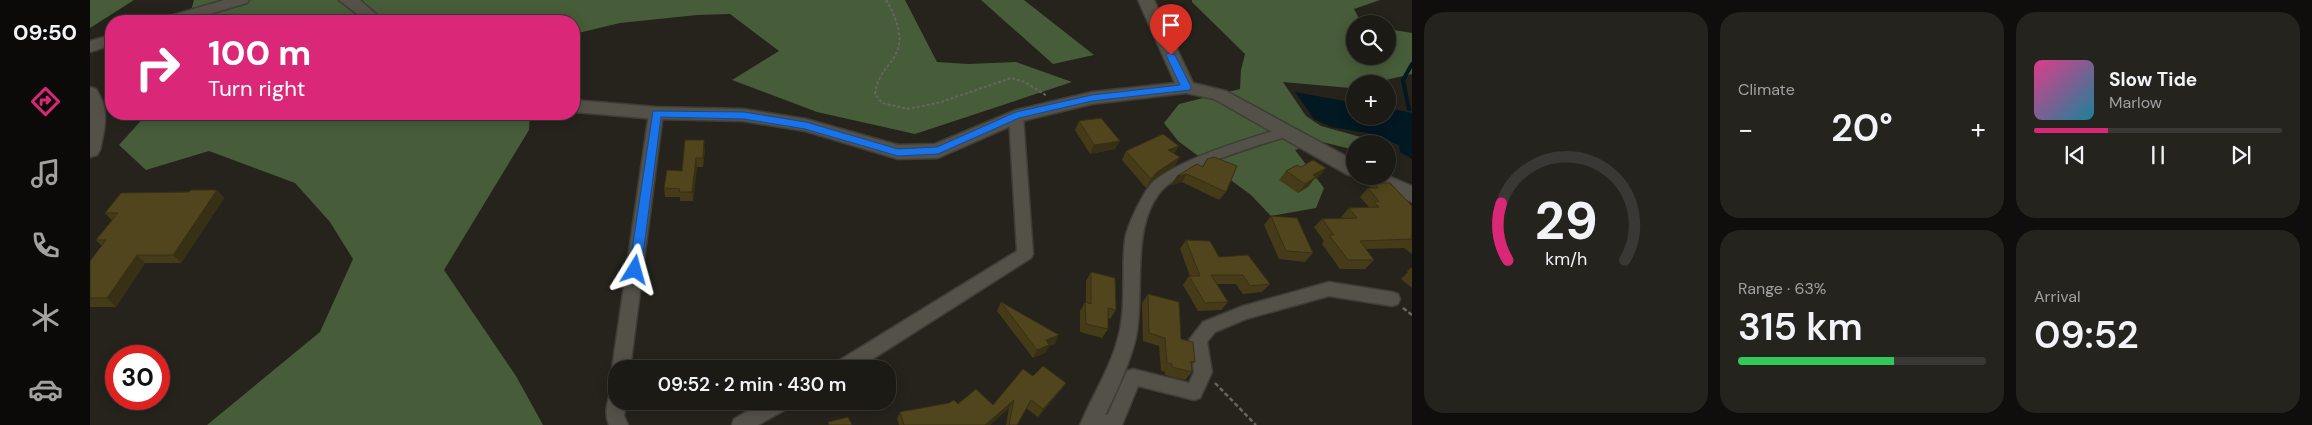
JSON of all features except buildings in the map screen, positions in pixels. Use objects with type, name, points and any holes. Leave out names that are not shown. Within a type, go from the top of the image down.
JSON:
[{"type":"street","points":[[189,15],[240,0]]},
{"type":"street","points":[[347,0],[354,2],[369,15]]},
{"type":"street","points":[[1146,0],[1186,87]]},
{"type":"street","points":[[90,48],[105,42]]},
{"type":"street","points":[[580,107],[656,113],[744,115],[797,124],[898,152],[938,151],[1016,116],[1092,98],[1186,87],[1220,95],[1346,165]]},
{"type":"street","points":[[90,93],[95,100],[98,117],[90,150]]},
{"type":"street","points":[[622,360],[656,113]]},
{"type":"street","points":[[857,360],[1025,254],[1016,116]]},
{"type":"street","points":[[1089,425],[1105,396],[1127,338],[1133,283],[1133,239],[1142,213],[1156,187],[1174,175],[1216,155],[1286,132]]},
{"type":"street","points":[[1390,185],[1412,194]]},
{"type":"street","points":[[1099,425],[1114,420],[1133,377],[1194,392],[1203,372],[1198,340],[1209,327],[1242,313],[1328,289],[1392,298]]},
{"type":"street","points":[[616,410],[615,417],[619,425]]},
{"type":"street","points":[[740,425],[767,410]]},
{"type":"path","points":[[886,0],[892,8],[897,26],[898,49],[882,70],[876,85],[875,94],[882,104],[908,109],[942,102],[1010,78],[1024,82],[1062,105]]},
{"type":"path","points":[[1203,372],[1256,425]]},
{"type":"green space","points":[[90,0],[134,0],[110,15],[105,15],[105,18],[90,28]]},
{"type":"green space","points":[[194,0],[905,0],[937,62],[968,64],[1016,62],[1072,82],[915,134],[817,112],[732,80],[779,51],[730,14],[697,15],[620,23],[580,33],[580,15],[190,15]]},
{"type":"green space","points":[[981,0],[1024,0],[1094,55],[1053,64]]},
{"type":"green space","points":[[1192,0],[1380,0],[1354,9],[1357,15],[1346,15],[1346,65],[1396,65],[1396,30],[1412,33],[1412,74],[1396,78],[1396,75],[1346,75],[1346,88],[1283,82],[1306,116],[1321,126],[1354,135],[1346,135],[1346,148],[1322,142],[1295,150],[1324,188],[1316,208],[1271,216],[1251,195],[1178,141],[1164,123],[1179,104],[1240,89],[1241,70],[1245,54]]},
{"type":"green space","points":[[142,120],[530,120],[529,130],[444,270],[516,376],[543,425],[207,425],[320,332],[353,259],[330,222],[295,183],[209,151],[146,170],[119,145]]},
{"type":"water","points":[[1295,92],[1346,101],[1346,125],[1396,125],[1396,110],[1412,113],[1412,159],[1400,152],[1399,145],[1396,144],[1396,135],[1372,135],[1331,127],[1314,119]]},
{"type":"waterway","points":[[1409,109],[1403,80],[1412,64]]},
{"type":"route","points":[[635,270],[656,113],[744,115],[806,125],[898,152],[938,151],[1016,116],[1092,98],[1186,87],[1171,55]]}]
